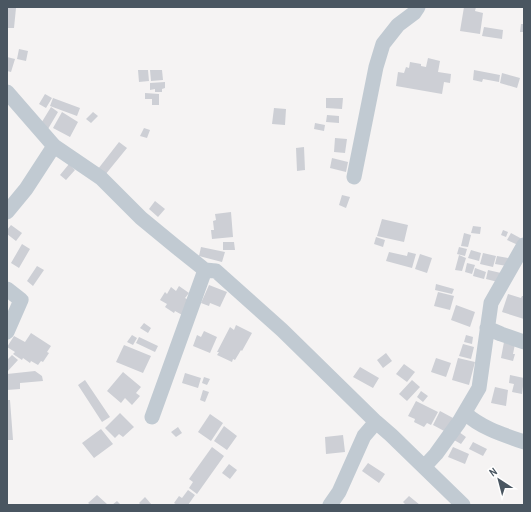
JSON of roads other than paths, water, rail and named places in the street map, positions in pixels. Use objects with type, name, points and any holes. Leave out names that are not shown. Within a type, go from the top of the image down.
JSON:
[{"type":"street","points":[[354,177],[376,66],[383,44],[398,25],[414,13],[418,7]]},
{"type":"street","points":[[7,92],[54,146],[101,178],[141,218],[205,270],[216,271],[282,330],[462,505]]},
{"type":"street","points":[[7,212],[26,189],[54,146]]},
{"type":"street","points":[[424,467],[436,454],[465,413],[479,388],[491,303],[524,244]]},
{"type":"street","points":[[152,417],[205,270]]},
{"type":"street","points":[[7,289],[21,300],[7,332]]},
{"type":"street","points":[[487,328],[524,342]]},
{"type":"street","points":[[465,413],[486,427],[524,442]]},
{"type":"street","points":[[330,505],[342,486],[364,436],[376,422]]}]
